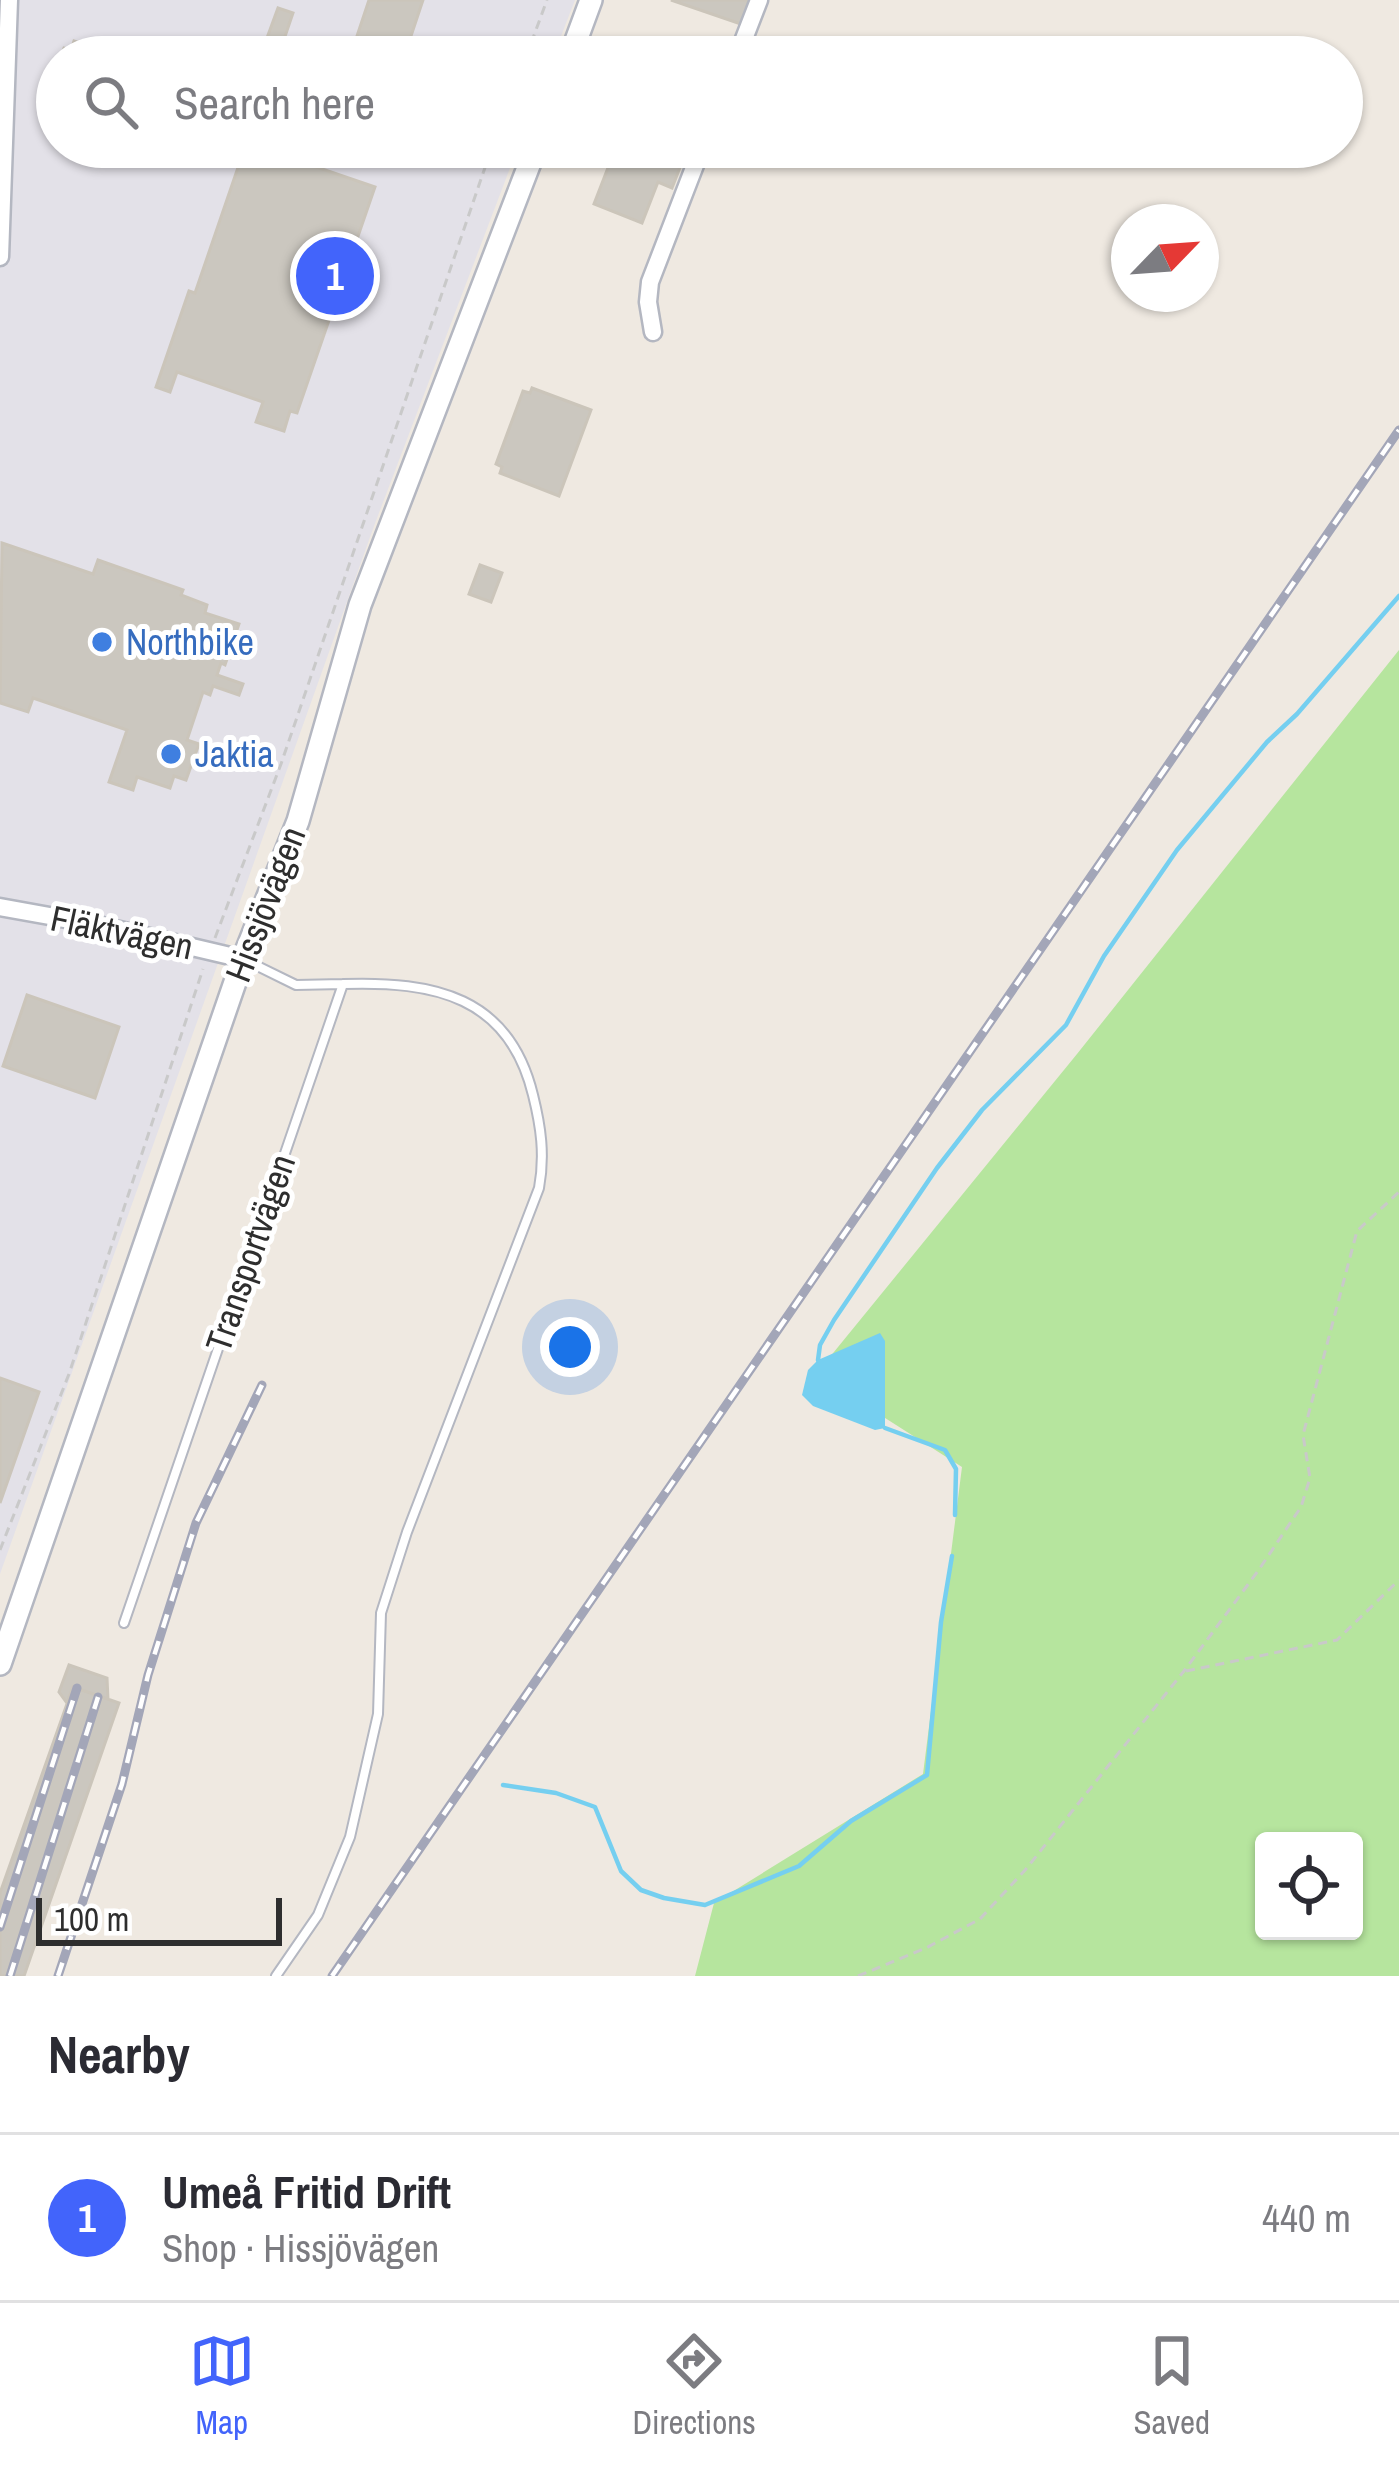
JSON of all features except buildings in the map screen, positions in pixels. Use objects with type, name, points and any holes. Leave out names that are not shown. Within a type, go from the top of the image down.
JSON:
[{"type":"main road","points":[[578,36],[591,0]]},
{"type":"main road","name":"Hissjövägen","points":[[0,1664],[243,959],[298,821],[361,605],[528,168]]},
{"type":"street","points":[[0,256],[9,0]]},
{"type":"street","points":[[744,36],[758,0]]},
{"type":"street","points":[[653,332],[650,282],[694,168]]},
{"type":"street","name":"Fläktvägen","points":[[0,908],[94,924],[243,959]]},
{"type":"lane","points":[[243,959],[296,985],[398,982],[461,1001],[494,1018],[520,1051],[544,1159],[539,1188],[406,1532],[381,1613],[378,1714],[350,1837],[318,1915],[276,1976]]},
{"type":"lane","name":"Transportvägen","points":[[124,1623],[343,984]]},
{"type":"path","points":[[534,36],[547,0]]},
{"type":"path","points":[[0,1550],[69,1374],[210,951],[281,764],[485,168]]},
{"type":"path","points":[[858,1976],[926,1948],[980,1918],[1026,1869],[1184,1671],[1301,1507],[1310,1478],[1303,1435],[1357,1231],[1399,1192]]},
{"type":"path","points":[[1184,1671],[1337,1640],[1399,1580]]},
{"type":"shaded area","points":[[0,0],[575,0],[561,36],[36,36],[36,168],[510,168],[374,526],[0,1574]]},
{"type":"green space","points":[[1399,650],[1399,1976],[695,1976],[714,1903],[923,1774],[962,1467],[816,1374]]},
{"type":"water","points":[[880,1333],[885,1341],[885,1428],[875,1430],[813,1406],[802,1395],[808,1370],[818,1360]]},
{"type":"waterway","points":[[818,1360],[820,1345],[834,1320],[937,1168],[982,1110],[1066,1025],[1104,956],[1177,850],[1399,596]]},
{"type":"waterway","points":[[885,1428],[945,1450],[956,1469],[955,1515]]},
{"type":"waterway","points":[[503,1785],[556,1793],[595,1807],[621,1871],[641,1890],[664,1898],[705,1905],[799,1866],[851,1821],[927,1775],[952,1556]]},
{"type":"railway","points":[[332,1976],[1399,430]]},
{"type":"railway","points":[[58,1976],[122,1784],[148,1675],[196,1523],[262,1385]]},
{"type":"railway","points":[[0,1927],[77,1688]]},
{"type":"railway","points":[[10,1976],[98,1697]]},
{"type":"place","name":"Umeå Fritid Drift","points":[[335,276]]},
{"type":"place","name":"Northbike","points":[[102,642]]},
{"type":"place","name":"Jaktia","points":[[171,754]]}]
